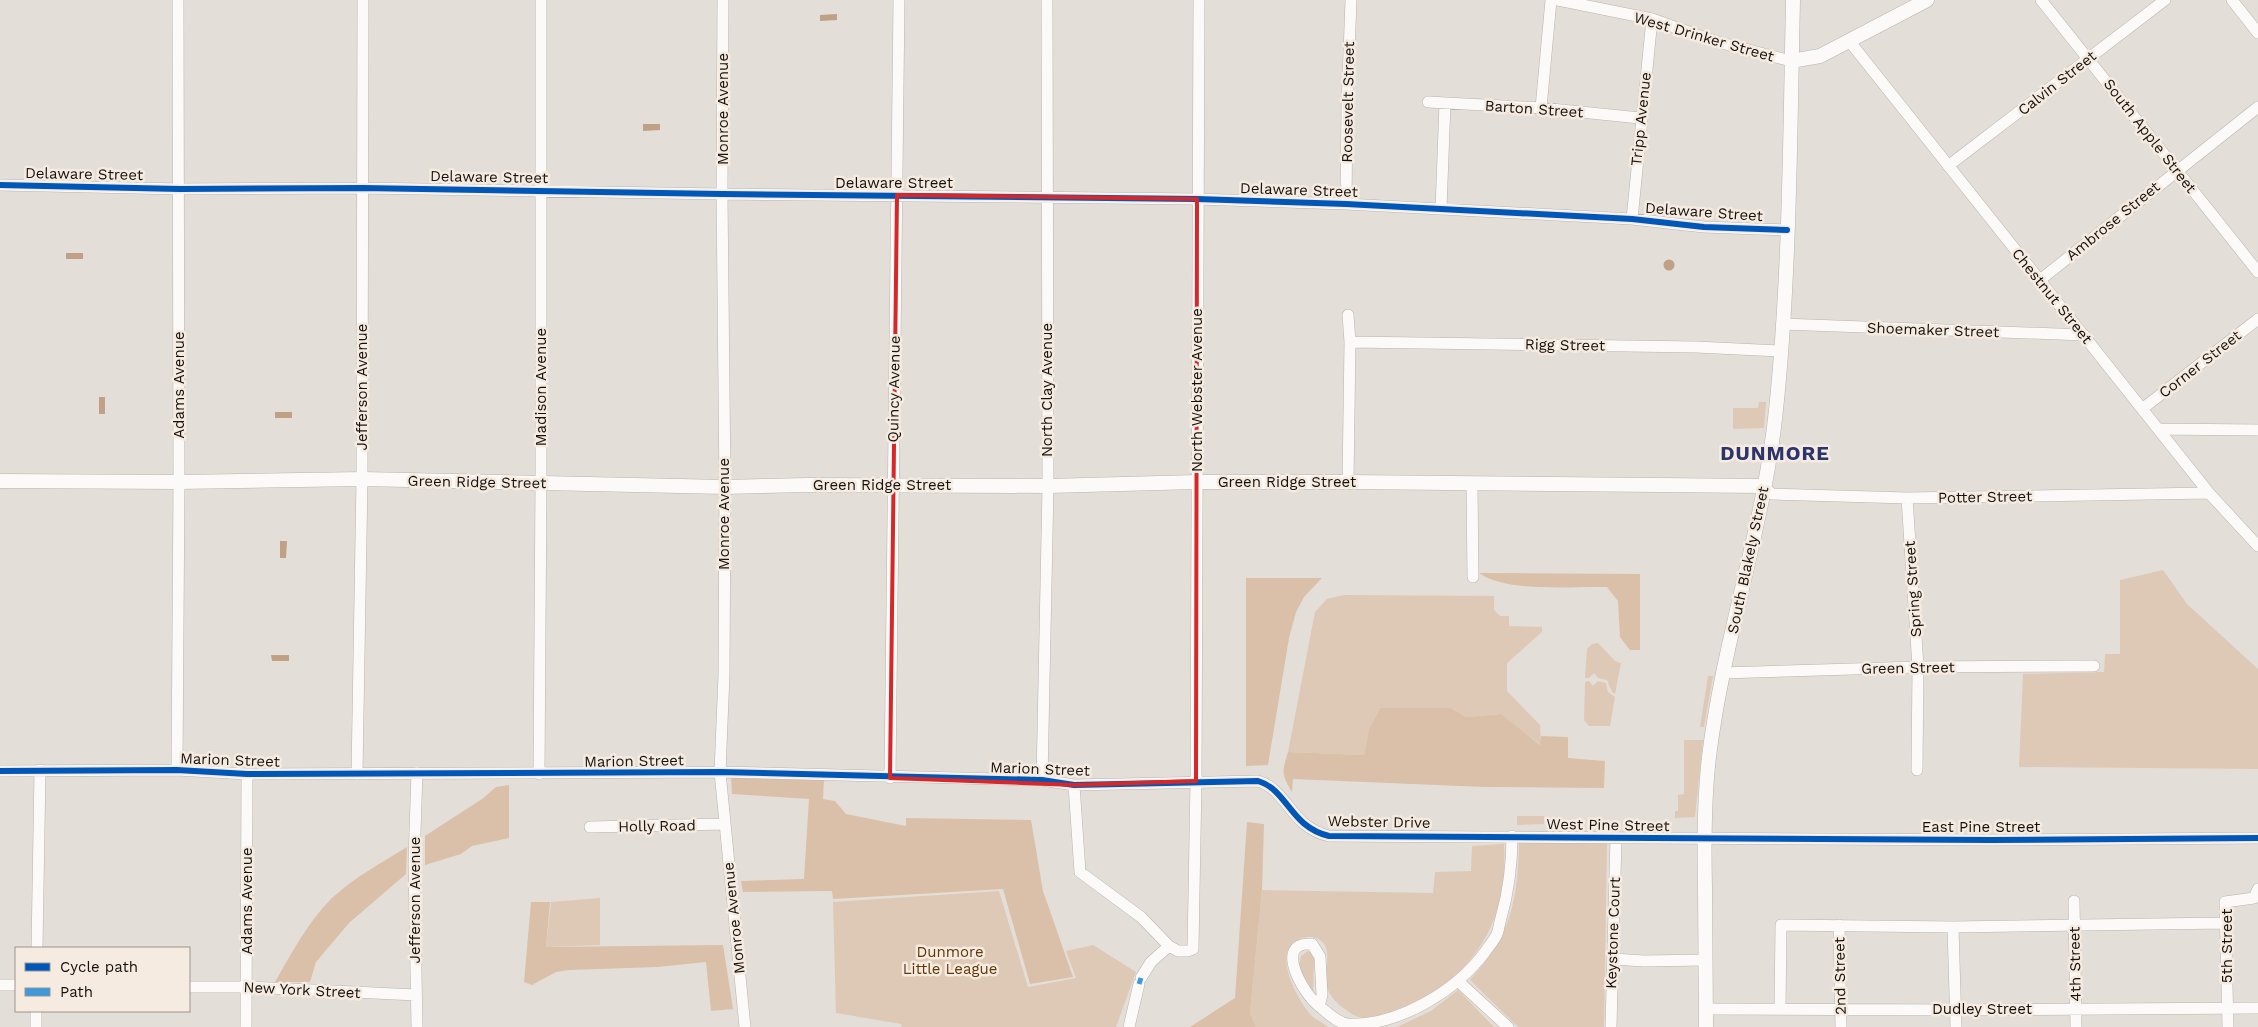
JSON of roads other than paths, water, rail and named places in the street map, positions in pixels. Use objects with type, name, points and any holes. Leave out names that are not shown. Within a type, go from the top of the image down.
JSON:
[{"type":"main road","name":"South Blakely Street","points":[[1706,1027],[1704,838],[1709,757],[1722,673],[1751,552],[1769,464],[1776,409],[1792,141],[1793,0]]},
{"type":"main road","points":[[1792,62],[1820,56],[1850,42],[1927,0]]},
{"type":"main road","name":"Green Ridge Street","points":[[0,481],[179,482],[362,479],[725,487],[1048,486],[1197,482],[1763,486]]},
{"type":"street","name":"Adams Avenue","points":[[177,770],[180,189],[178,0]]},
{"type":"street","name":"Jefferson Avenue","points":[[357,774],[362,479],[363,0]]},
{"type":"street","name":"Madison Avenue","points":[[539,774],[541,0]]},
{"type":"street","name":"Monroe Avenue","points":[[723,0],[722,194],[725,487],[724,675],[720,772],[745,1027]]},
{"type":"street","name":"Quincy Avenue","points":[[890,778],[899,0]]},
{"type":"street","name":"North Clay Avenue","points":[[1042,780],[1048,486],[1047,0]]},
{"type":"street","name":"North Webster Avenue","points":[[1196,781],[1199,0]]},
{"type":"street","name":"Roosevelt Street","points":[[1346,204],[1346,107],[1351,0]]},
{"type":"street","points":[[1541,108],[1551,0]]},
{"type":"street","name":"West Drinker Street","points":[[1558,0],[1652,19],[1714,41],[1792,62]]},
{"type":"street","name":"South Apple Street","points":[[2041,0],[2258,272]]},
{"type":"street","name":"Calvin Street","points":[[1948,166],[2165,0]]},
{"type":"street","points":[[2232,0],[2258,33]]},
{"type":"street","name":"Tripp Avenue","points":[[1632,219],[1640,118],[1652,19]]},
{"type":"street","name":"Chestnut Street","points":[[1850,42],[2209,493],[2258,546]]},
{"type":"street","name":"Barton Street","points":[[1428,102],[1541,108],[1640,118]]},
{"type":"street","points":[[1441,209],[1445,103]]},
{"type":"street","name":"Ambrose Street","points":[[2040,280],[2258,107]]},
{"type":"street","name":"Delaware Street","points":[[0,185],[180,189],[363,188],[1197,199],[1346,204],[1632,219],[1704,227],[1787,230]]},
{"type":"street","points":[[1348,315],[1350,342],[1348,482]]},
{"type":"street","name":"Corner Street","points":[[2142,409],[2258,319]]},
{"type":"street","name":"Shoemaker Street","points":[[1782,324],[2084,335]]},
{"type":"street","name":"Rigg Street","points":[[1350,342],[1686,347],[1780,351]]},
{"type":"street","points":[[2158,429],[2258,430]]},
{"type":"street","points":[[1472,485],[1473,576]]},
{"type":"street","name":"Potter Street","points":[[1763,486],[1772,494],[1907,498],[2209,493]]},
{"type":"street","name":"Spring Street","points":[[1907,498],[1918,667],[1916,770]]},
{"type":"street","name":"Green Street","points":[[1722,673],[1918,667],[2094,666]]},
{"type":"street","points":[[37,947],[40,770]]},
{"type":"street","name":"Marion Street","points":[[0,771],[177,770],[247,774],[720,772],[890,778],[1042,780],[1074,785],[1196,781],[1258,781],[1268,784]]},
{"type":"street","name":"Jefferson Avenue","points":[[416,1027],[414,861],[417,773]]},
{"type":"street","name":"Adams Avenue","points":[[246,1027],[248,987],[247,774]]},
{"type":"street","points":[[1074,785],[1080,872],[1130,907],[1170,946],[1178,951],[1188,951],[1193,949],[1194,945],[1196,781]]},
{"type":"street","name":"Webster Drive","points":[[1268,784],[1299,821],[1317,833],[1329,836],[1512,836]]},
{"type":"street","name":"Holly Road","points":[[590,827],[724,824]]},
{"type":"street","points":[[1319,1006],[1322,995],[1320,957],[1312,944],[1306,944],[1300,946],[1292,959],[1295,972],[1308,995],[1319,1006],[1336,1019],[1347,1024],[1384,1025],[1437,999],[1459,982],[1496,936],[1510,876],[1512,836]]},
{"type":"street","name":"West Pine Street","points":[[1512,836],[1704,838]]},
{"type":"street","name":"Keystone Court","points":[[1611,1027],[1616,838]]},
{"type":"street","name":"East Pine Street","points":[[1704,838],[1991,840],[2258,838]]},
{"type":"street","name":"5th Street","points":[[2228,1027],[2225,902],[2254,898],[2258,888]]},
{"type":"street","name":"4th Street","points":[[2074,901],[2076,1027]]},
{"type":"street","points":[[1780,1009],[1781,925],[1953,927],[2225,923]]},
{"type":"street","name":"2nd Street","points":[[1839,925],[1841,1027]]},
{"type":"street","points":[[1953,927],[1956,1027]]},
{"type":"street","points":[[1129,1027],[1140,981],[1151,962],[1170,946]]},
{"type":"street","points":[[1612,959],[1705,960]]},
{"type":"street","points":[[1459,982],[1508,1027]]},
{"type":"street","points":[[0,985],[15,985]]},
{"type":"street","name":"New York Street","points":[[190,987],[248,987],[416,995]]},
{"type":"street","name":"Dudley Street","points":[[1706,1009],[2258,1008]]},
{"type":"street","points":[[36,1012],[36,1027]]},
{"type":"district","name":"DUNMORE","points":[[1775,453]]},
{"type":"park label","name":"Dunmore Little League","points":[[950,960]]}]
